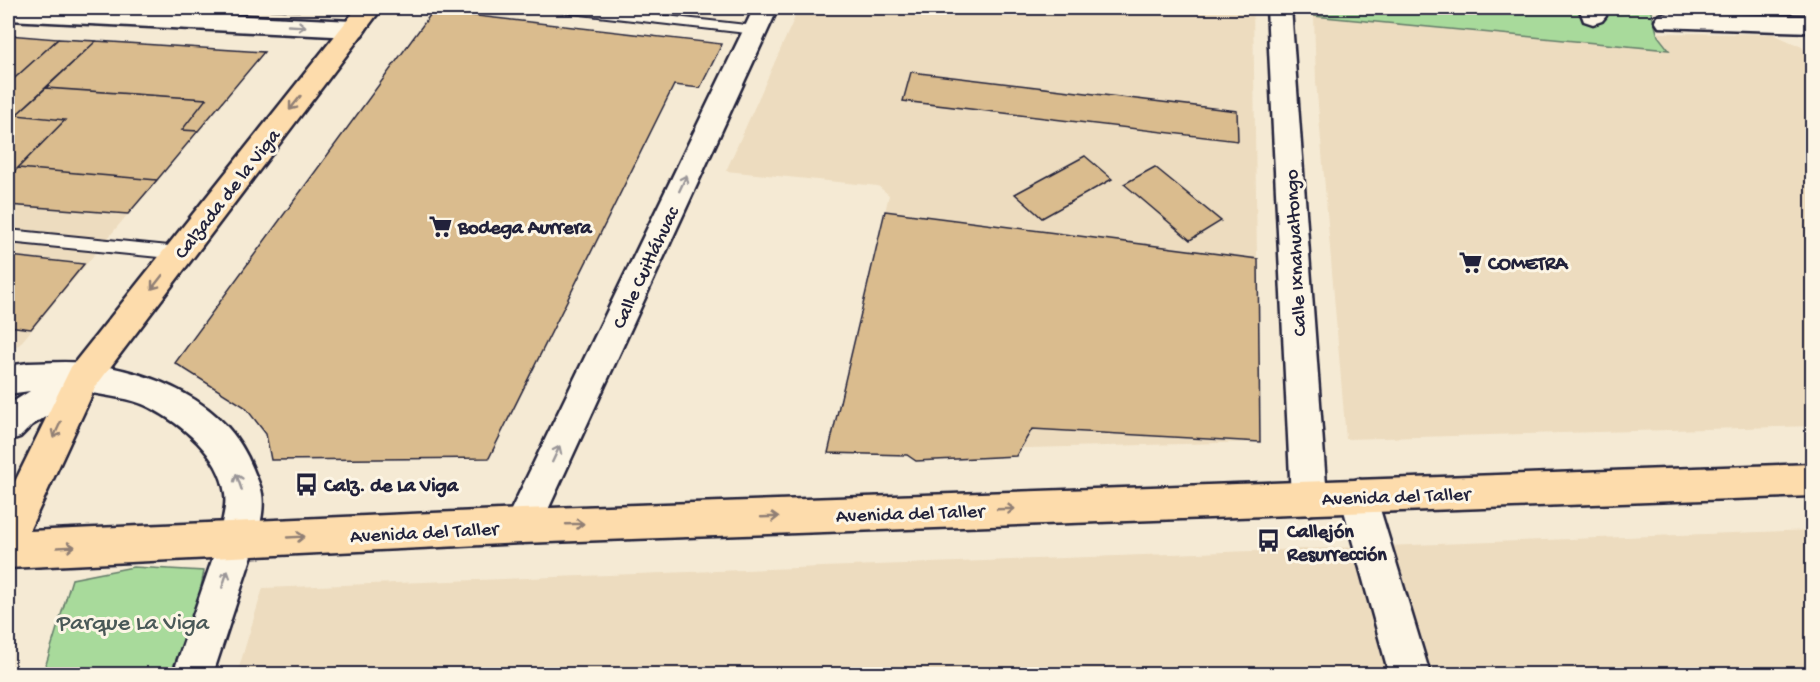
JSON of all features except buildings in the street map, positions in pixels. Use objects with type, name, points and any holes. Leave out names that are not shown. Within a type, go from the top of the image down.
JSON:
[{"type":"main road","name":"Calzada de la Viga","points":[[8,535],[82,377],[361,18]]},
{"type":"main road","name":"Avenida del Taller","points":[[8,550],[522,526],[1812,480]]},
{"type":"street","name":"Calle Ixnahualtongo","points":[[1279,8],[1309,498]]},
{"type":"street","points":[[8,12],[361,18]]},
{"type":"street","name":"Calle Cuitláhuac","points":[[522,526],[760,19]]},
{"type":"street","points":[[1668,21],[1809,21]]},
{"type":"street","points":[[8,380],[28,377],[82,377],[157,394],[203,424],[230,456],[244,495],[238,540],[193,675]]},
{"type":"street","name":"Calzada de la Viga","points":[[8,426],[82,377]]},
{"type":"street","points":[[1358,496],[1410,675]]},
{"type":"lane","points":[[563,8],[596,9],[710,24],[760,19]]},
{"type":"lane","points":[[710,24],[718,8]]},
{"type":"lane","points":[[8,236],[180,253]]},
{"type":"shaded area","points":[[799,8],[1253,8],[1260,442],[828,453],[889,195],[878,186],[726,171]]},
{"type":"shaded area","points":[[1314,16],[1668,49],[1658,33],[1773,34],[1802,47],[1812,64],[1812,426],[1346,439],[1316,81]]},
{"type":"shaded area","points":[[8,205],[128,214],[19,345],[8,348]]},
{"type":"shaded area","points":[[1812,530],[1812,674],[237,674],[263,588]]},
{"type":"green space","points":[[1314,8],[1650,8],[1658,36],[1669,50],[1314,16]]},
{"type":"green space","name":"Parque La Viga","points":[[133,567],[204,571],[197,608],[170,674],[43,674],[72,579]]},
{"type":"place","name":"Bodega Aurrera","points":[[440,226]]},
{"type":"place","name":"COMETRA","points":[[1470,262]]},
{"type":"place","name":"Calz. de La Viga","points":[[306,484]]},
{"type":"place","name":"Callejón Resurrección","points":[[1269,541]]}]
